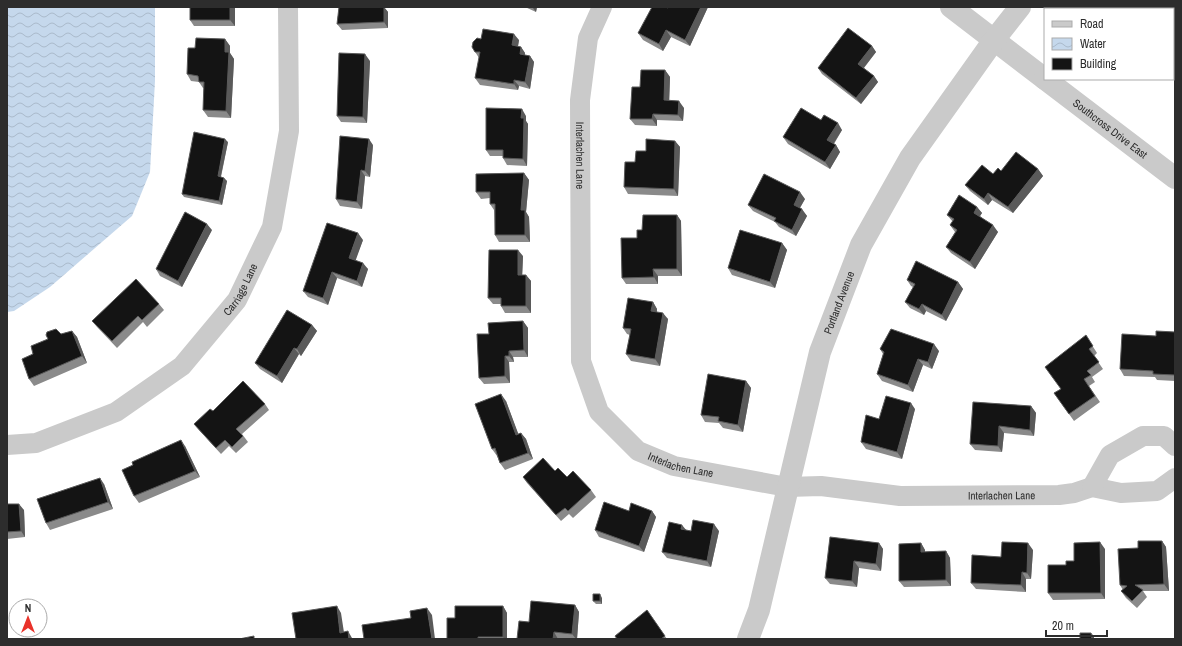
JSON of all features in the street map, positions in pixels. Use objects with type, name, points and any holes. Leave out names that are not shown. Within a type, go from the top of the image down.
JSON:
[{"type":"street","name":"Carriage Lane","points":[[7,445],[36,443],[116,412],[182,366],[237,300],[272,227],[280,183],[289,131],[288,7]]},
{"type":"street","name":"Interlachen Lane","points":[[602,7],[588,38],[580,100],[581,361],[599,412],[638,451],[674,466],[787,487],[821,486],[900,496],[1059,495],[1074,493],[1092,487],[1121,493],[1157,490],[1175,478]]},
{"type":"street","name":"Southcross Drive East","points":[[951,7],[1044,78]]},
{"type":"street","name":"Portland Avenue","points":[[748,639],[759,610],[820,352],[861,245],[910,158],[994,40],[1020,7]]},
{"type":"street","name":"Southcross Drive East","points":[[1046,80],[1175,178]]},
{"type":"street","points":[[1092,487],[1110,455],[1143,436],[1164,436],[1175,446]]},
{"type":"water","points":[[7,7],[155,7],[155,81],[150,172],[132,216],[50,287],[14,311],[7,312]]},
{"type":"building","points":[[190,7],[230,7],[230,20],[190,20]]},
{"type":"building","points":[[339,7],[384,7],[384,22],[337,24]]},
{"type":"building","points":[[652,7],[701,7],[685,40],[666,30],[659,44],[638,33]]},
{"type":"building","points":[[848,28],[872,46],[858,64],[874,76],[856,98],[818,68]]},
{"type":"building","points":[[483,29],[514,34],[512,45],[521,47],[520,54],[530,56],[525,82],[514,80],[514,84],[475,78],[480,52],[475,52],[472,47],[473,42],[477,38],[481,39]]},
{"type":"building","points":[[196,38],[225,39],[225,52],[229,52],[226,111],[203,110],[204,82],[199,82],[198,76],[187,74],[188,48],[195,48]]},
{"type":"building","points":[[339,53],[365,54],[363,117],[337,116]]},
{"type":"building","points":[[641,70],[665,70],[664,100],[679,101],[678,115],[653,114],[652,119],[630,119],[632,87],[640,87]]},
{"type":"building","points":[[486,108],[522,109],[521,118],[524,118],[523,159],[503,158],[503,150],[486,150]]},
{"type":"building","points":[[801,108],[821,120],[824,115],[838,123],[827,140],[836,145],[825,162],[783,137]]},
{"type":"building","points":[[194,132],[225,139],[218,176],[224,178],[219,201],[182,194]]},
{"type":"building","points":[[340,136],[369,139],[365,171],[361,170],[357,202],[336,199]]},
{"type":"building","points":[[646,139],[675,141],[674,189],[624,187],[625,162],[635,162],[636,151],[646,151]]},
{"type":"building","points":[[1016,152],[1038,169],[1008,207],[988,193],[984,199],[965,185],[982,165],[993,174],[998,168],[1001,171]]},
{"type":"building","points":[[524,173],[521,210],[525,210],[525,235],[495,235],[495,204],[490,204],[490,192],[476,192],[476,174]]},
{"type":"building","points":[[764,174],[800,192],[794,205],[802,209],[792,230],[774,221],[776,218],[748,205]]},
{"type":"building","points":[[959,195],[977,207],[974,213],[993,225],[970,262],[946,247],[957,230],[950,225],[954,219],[947,215]]},
{"type":"building","points":[[185,212],[207,224],[178,281],[156,269]]},
{"type":"building","points":[[643,215],[677,215],[677,269],[653,269],[654,277],[622,278],[621,238],[637,238],[637,230],[642,230]]},
{"type":"building","points":[[327,223],[358,233],[349,258],[363,263],[357,281],[332,272],[323,298],[303,291]]},
{"type":"building","points":[[740,230],[782,243],[770,282],[728,268]]},
{"type":"building","points":[[489,250],[518,250],[518,275],[526,275],[526,306],[501,306],[501,298],[488,298]]},
{"type":"building","points":[[916,261],[958,282],[942,315],[922,304],[919,309],[905,302],[915,284],[907,280]]},
{"type":"building","points":[[136,279],[159,304],[142,320],[138,316],[112,341],[92,321]]},
{"type":"building","points":[[628,298],[653,302],[651,311],[663,313],[655,359],[626,354],[631,329],[623,328]]},
{"type":"building","points":[[287,310],[312,325],[297,349],[294,348],[277,376],[255,363]]},
{"type":"building","points":[[523,321],[524,350],[509,351],[509,356],[505,356],[505,376],[479,378],[477,334],[489,334],[488,323]]},
{"type":"building","points":[[56,329],[61,334],[72,331],[82,356],[29,379],[22,359],[33,354],[31,346],[48,339],[46,335],[47,332]]},
{"type":"building","points":[[891,329],[934,344],[928,362],[918,359],[908,385],[877,374],[884,352],[880,349]]},
{"type":"building","points":[[1156,331],[1175,332],[1175,375],[1153,374],[1153,371],[1120,369],[1122,334],[1156,336]]},
{"type":"building","points":[[1086,335],[1093,346],[1089,349],[1099,362],[1087,371],[1091,375],[1084,379],[1095,396],[1069,414],[1054,393],[1061,389],[1045,367]]},
{"type":"building","points":[[708,374],[746,381],[738,425],[718,421],[719,417],[701,415]]},
{"type":"building","points":[[243,381],[265,404],[236,429],[243,436],[232,447],[225,440],[216,448],[194,424],[210,409],[213,411]]},
{"type":"building","points":[[501,394],[516,435],[521,433],[528,453],[500,463],[495,448],[492,449],[475,404]]},
{"type":"building","points":[[886,396],[911,403],[897,452],[861,442],[866,415],[879,419]]},
{"type":"building","points":[[973,402],[1031,406],[1030,430],[999,426],[998,446],[970,444]]},
{"type":"building","points":[[181,440],[195,471],[134,496],[122,470],[133,465],[132,462]]},
{"type":"building","points":[[543,458],[555,471],[558,468],[567,477],[573,471],[591,490],[568,511],[565,508],[556,515],[523,477]]},
{"type":"building","points":[[100,478],[108,502],[46,523],[37,499]]},
{"type":"building","points":[[604,502],[629,511],[631,503],[652,511],[639,546],[595,530]]},
{"type":"building","points":[[7,504],[19,504],[21,531],[7,532]]},
{"type":"building","points":[[693,520],[714,524],[707,561],[662,552],[669,522],[682,525],[681,529],[691,531]]},
{"type":"building","points":[[830,537],[879,543],[876,564],[854,561],[852,581],[825,578]]},
{"type":"building","points":[[1138,541],[1162,541],[1164,584],[1135,585],[1143,590],[1132,601],[1121,591],[1127,586],[1120,585],[1118,549],[1138,548]]},
{"type":"building","points":[[1002,542],[1028,543],[1027,573],[1022,572],[1021,585],[971,583],[972,555],[1001,557]]},
{"type":"building","points":[[1100,542],[1101,593],[1048,593],[1048,565],[1066,565],[1066,561],[1074,561],[1074,543]]},
{"type":"building","points":[[921,543],[921,552],[946,551],[946,580],[899,581],[899,544]]},
{"type":"building","points":[[593,594],[600,594],[600,601],[593,601]]},
{"type":"building","points":[[531,601],[575,605],[572,634],[554,632],[553,639],[517,639],[519,621],[529,622]]},
{"type":"building","points":[[337,606],[340,633],[348,631],[349,639],[296,639],[292,613]]},
{"type":"building","points":[[455,606],[503,606],[503,637],[447,639],[447,618],[455,618]]},
{"type":"building","points":[[427,608],[432,639],[364,639],[362,625],[411,618],[410,611]]},
{"type":"building","points":[[647,610],[665,636],[661,639],[617,639],[615,636]]},
{"type":"building","points":[[1080,633],[1091,633],[1092,639],[1080,639]]},
{"type":"building","points":[[254,636],[254,639],[239,639]]}]
